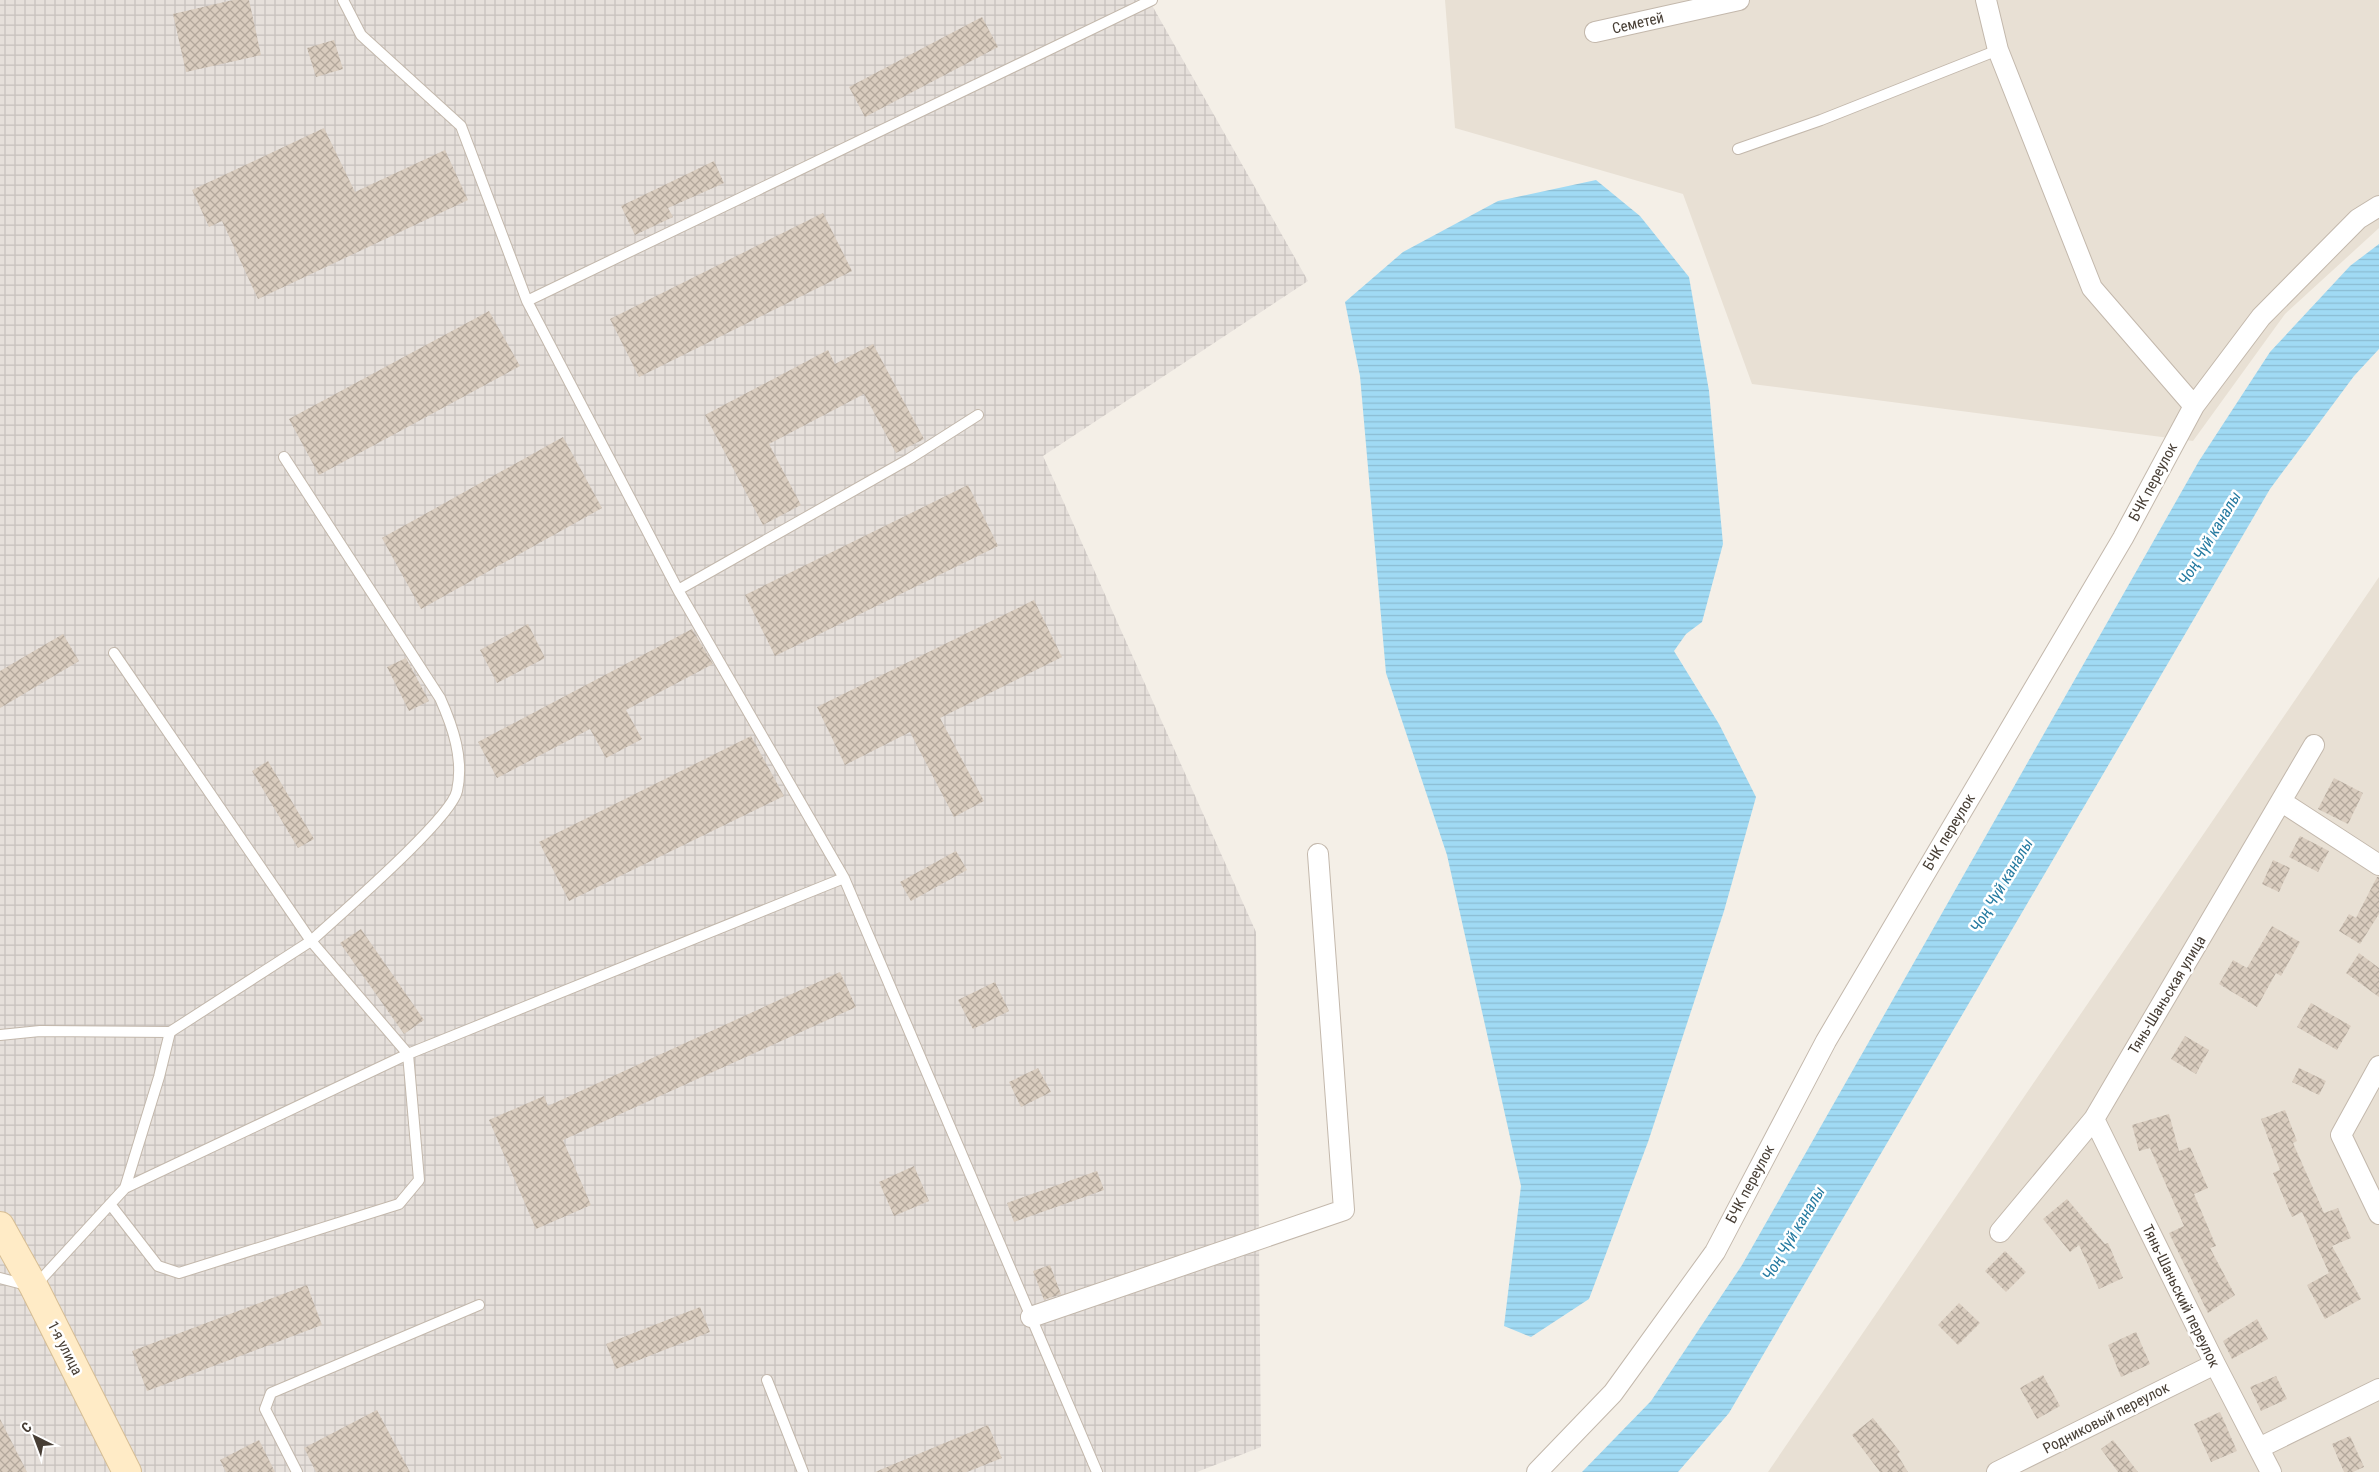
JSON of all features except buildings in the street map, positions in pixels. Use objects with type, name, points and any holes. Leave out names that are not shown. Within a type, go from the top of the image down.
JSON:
[{"type":"main road","name":"1-я улица","points":[[0,1226],[34,1287],[127,1472]]},
{"type":"street","name":"Семетей","points":[[1595,32],[1739,0]]},
{"type":"street","points":[[1986,0],[1998,50],[2092,288],[2194,406]]},
{"type":"street","name":"БЧК переулок","points":[[1537,1472],[1613,1393],[1715,1252],[1826,1041],[2123,538],[2194,406],[2261,317],[2358,219],[2379,206]]},
{"type":"street","name":"Тянь-Шаньская улица","points":[[2000,1232],[2094,1119],[2314,745]]},
{"type":"street","points":[[2282,802],[2379,865]]},
{"type":"street","points":[[1031,1317],[1344,1210],[1318,854]]},
{"type":"street","points":[[2379,1066],[2341,1136],[2379,1214]]},
{"type":"street","name":"Тянь-Шаньский переулок","points":[[2094,1119],[2214,1364],[2271,1472]]},
{"type":"street","name":"Родниковый переулок","points":[[1997,1472],[2214,1364]]},
{"type":"street","points":[[2259,1448],[2379,1389]]},
{"type":"lane","points":[[344,0],[361,35],[461,126],[527,302],[678,590],[844,878],[1097,1472]]},
{"type":"lane","points":[[527,302],[1152,0]]},
{"type":"lane","points":[[1738,149],[1821,120],[1998,50]]},
{"type":"lane","points":[[678,590],[909,459],[978,415]]},
{"type":"lane","points":[[0,1035],[40,1031],[170,1032],[311,941],[403,855],[446,811],[457,792],[459,767],[453,726],[440,698],[284,457]]},
{"type":"lane","points":[[110,1204],[158,1266],[179,1273],[399,1204],[419,1180],[408,1054],[311,941],[114,653]]},
{"type":"lane","points":[[0,1278],[34,1287],[125,1188],[408,1054],[844,878]]},
{"type":"lane","points":[[125,1188],[159,1077],[170,1032]]},
{"type":"lane","points":[[297,1472],[265,1408],[271,1393],[479,1305]]},
{"type":"lane","points":[[768,1380],[803,1472]]},
{"type":"shaded area","points":[[0,0],[1149,0],[1308,281],[1043,456],[1256,932],[1261,1447],[1197,1472],[0,1472]]},
{"type":"shaded area","points":[[1445,0],[2379,0],[2379,228],[2285,314],[2193,441],[1752,384],[1683,194],[1455,128]]},
{"type":"shaded area","points":[[2379,577],[2379,1472],[1768,1472]]},
{"type":"water","points":[[1596,180],[1640,216],[1689,277],[1709,391],[1723,544],[1702,622],[1686,634],[1674,651],[1719,724],[1756,797],[1724,911],[1648,1142],[1589,1299],[1531,1337],[1504,1326],[1521,1186],[1447,855],[1386,673],[1360,376],[1345,302],[1403,252],[1498,201]]},
{"type":"water","name":"Чоң Чүй каналы","points":[[2379,244],[2379,349],[2354,376],[2270,489],[1729,1413],[1678,1472],[1582,1472],[1651,1401],[1742,1265],[2199,461],[2270,352],[2350,266]]}]
